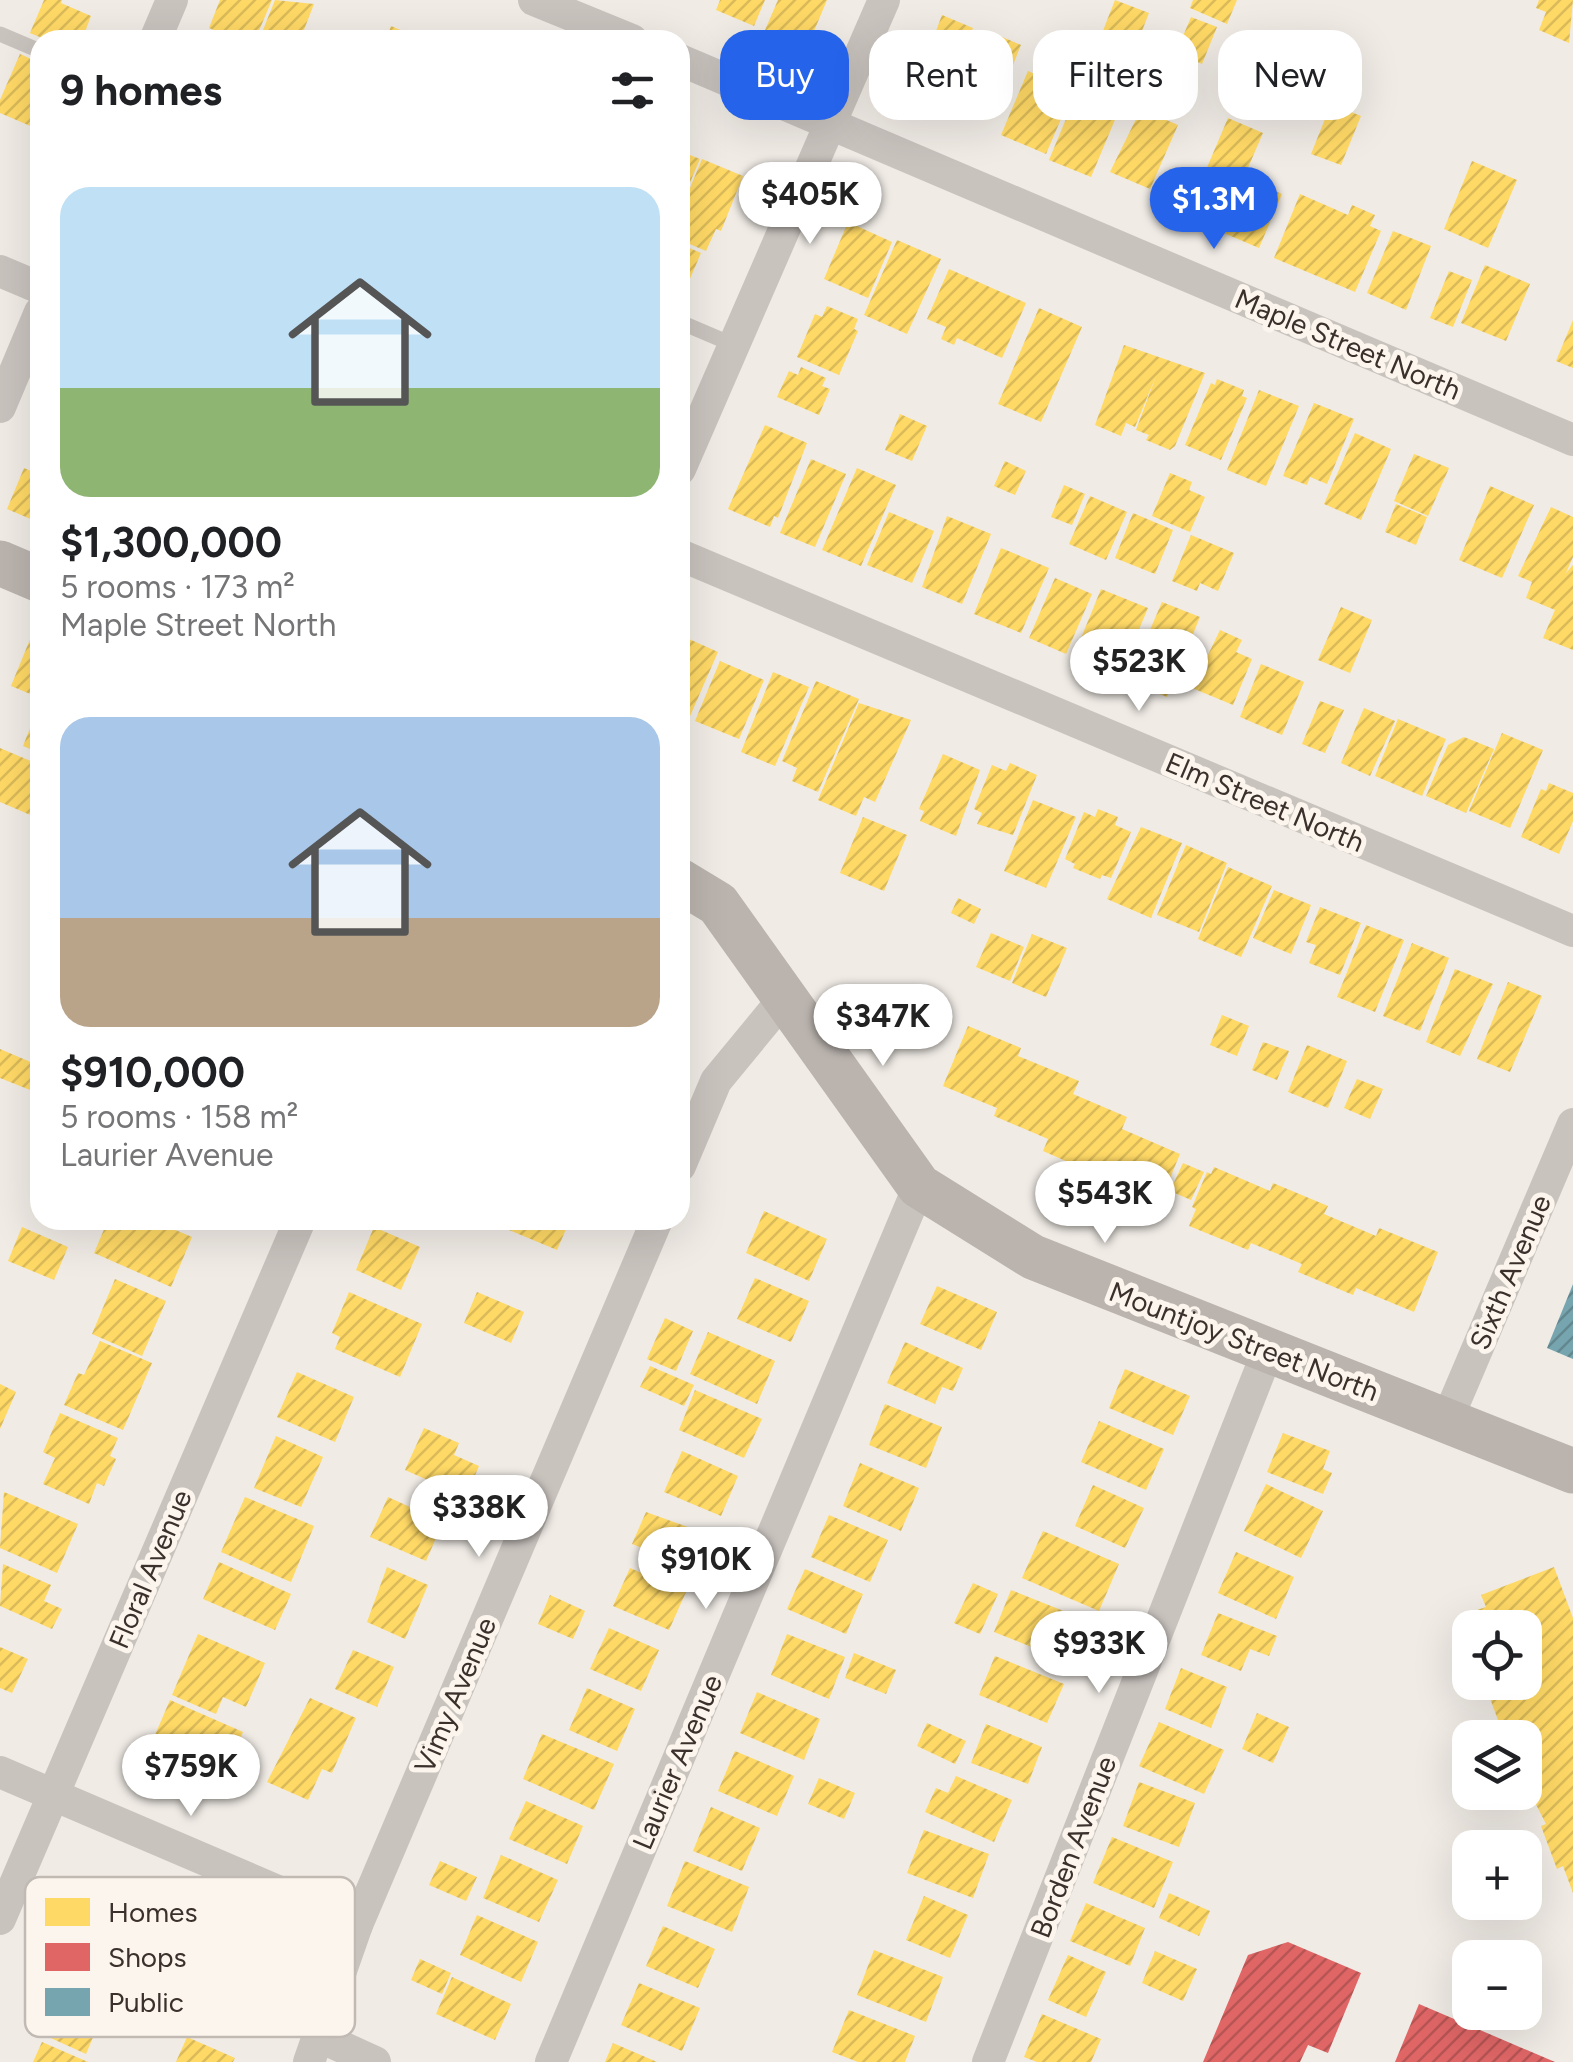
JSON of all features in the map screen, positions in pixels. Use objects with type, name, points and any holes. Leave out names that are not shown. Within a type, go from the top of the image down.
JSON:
[{"type":"street","points":[[159,30],[172,0]]},
{"type":"street","points":[[534,0],[608,30]]},
{"type":"street","points":[[690,446],[884,0]]},
{"type":"street","name":"Maple Street North","points":[[690,64],[1573,440]]},
{"type":"street","points":[[0,271],[30,284]]},
{"type":"street","points":[[0,406],[30,336]]},
{"type":"street","name":"Elm Street North","points":[[690,559],[1573,932]]},
{"type":"street","points":[[0,563],[30,576]]},
{"type":"street","points":[[690,887],[718,904],[786,996],[716,1081],[690,1142]]},
{"type":"street","name":"Mountjoy Street North","points":[[786,996],[919,1186],[1033,1257],[1573,1470]]},
{"type":"street","name":"Sixth Avenue","points":[[1447,1420],[1573,1124]]},
{"type":"street","name":"Laurier Avenue","points":[[551,2062],[919,1186]]},
{"type":"street","name":"Floral Avenue","points":[[0,1919],[296,1230]]},
{"type":"street","name":"Vimy Avenue","points":[[355,1933],[653,1230]]},
{"type":"street","name":"Borden Avenue","points":[[988,2062],[1267,1352]]},
{"type":"street","points":[[0,1772],[248,1877]]},
{"type":"street","points":[[314,2050],[374,2062]]},
{"type":"lane","points":[[0,34],[30,47]]},
{"type":"lane","points":[[690,326],[734,345]]},
{"type":"building: Homes","points":[[44,0],[62,0],[61,3],[91,16],[86,30],[31,30]]},
{"type":"building: Homes","points":[[220,0],[272,0],[259,30],[209,28]]},
{"type":"building: Homes","points":[[275,0],[314,4],[304,30],[263,30]]},
{"type":"building: Homes","points":[[720,0],[765,0],[754,26],[716,10]]},
{"type":"building: Homes","points":[[778,0],[827,0],[814,30],[765,30]]},
{"type":"building: Homes","points":[[1115,0],[1149,13],[1142,30],[1103,30]]},
{"type":"building: Homes","points":[[1193,0],[1237,0],[1227,24],[1190,8]]},
{"type":"building: Homes","points":[[1539,0],[1573,0],[1569,43],[1539,30],[1546,12],[1536,8]]},
{"type":"building: Homes","points":[[942,15],[973,28],[972,30],[936,30]]},
{"type":"building: Homes","points":[[1191,17],[1217,27],[1202,64],[1198,62],[1198,30],[1186,30]]},
{"type":"building: Homes","points":[[1013,42],[1021,45],[1013,65]]},
{"type":"building: Homes","points":[[20,54],[30,58],[30,126],[0,113],[0,100]]},
{"type":"building: Homes","points":[[1028,71],[1033,73],[1033,120],[1061,120],[1046,154],[1001,135],[1007,120],[1013,120],[1013,107]]},
{"type":"building: Homes","points":[[1066,120],[1115,120],[1091,177],[1049,160]]},
{"type":"building: Homes","points":[[1136,120],[1166,120],[1178,125],[1150,189],[1110,172]]},
{"type":"building: Homes","points":[[1227,120],[1263,133],[1244,177],[1282,194],[1259,248],[1186,217]]},
{"type":"building: Homes","points":[[1325,120],[1359,120],[1341,165],[1311,154]]},
{"type":"building: Homes","points":[[690,155],[700,159],[690,182]]},
{"type":"building: Homes","points":[[702,159],[743,176],[721,231],[716,229],[706,251],[690,244],[690,188]]},
{"type":"building: Homes","points":[[1472,161],[1517,180],[1488,248],[1444,229]]},
{"type":"building: Homes","points":[[1300,194],[1348,215],[1352,205],[1375,215],[1370,226],[1381,231],[1355,292],[1274,258]]},
{"type":"building: Homes","points":[[848,222],[892,242],[868,298],[824,279]]},
{"type":"building: Homes","points":[[1393,231],[1431,246],[1406,310],[1367,293]]},
{"type":"building: Homes","points":[[897,240],[941,259],[907,334],[864,315]]},
{"type":"building: Homes","points":[[690,248],[701,253],[690,279]]},
{"type":"building: Homes","points":[[1485,265],[1530,284],[1506,341],[1461,323]]},
{"type":"building: Homes","points":[[949,269],[1026,303],[1002,358],[957,338],[954,345],[941,339],[946,327],[927,319]]},
{"type":"building: Homes","points":[[1449,271],[1472,280],[1453,327],[1430,318]]},
{"type":"building: Homes","points":[[827,306],[858,319],[854,329],[858,331],[839,375],[797,357],[815,314],[822,317]]},
{"type":"building: Homes","points":[[1039,308],[1082,327],[1041,422],[998,404]]},
{"type":"building: Homes","points":[[1573,320],[1573,368],[1556,361]]},
{"type":"building: Homes","points":[[1124,345],[1205,373],[1170,450],[1146,440],[1149,435],[1136,430],[1156,376],[1135,427],[1126,423],[1121,436],[1095,425]]},
{"type":"building: Homes","points":[[801,367],[826,378],[822,386],[830,389],[819,415],[777,397],[789,371],[798,375]]},
{"type":"building: Homes","points":[[1217,379],[1244,390],[1242,396],[1247,398],[1221,460],[1185,445],[1211,383],[1215,385]]},
{"type":"building: Homes","points":[[1259,390],[1299,406],[1266,486],[1227,470]]},
{"type":"building: Homes","points":[[1314,403],[1354,419],[1327,484],[1310,477],[1307,485],[1283,476]]},
{"type":"building: Homes","points":[[900,414],[927,426],[912,461],[885,450]]},
{"type":"building: Homes","points":[[765,425],[807,443],[778,518],[774,516],[770,527],[728,509]]},
{"type":"building: Homes","points":[[1355,433],[1391,449],[1361,520],[1324,504]]},
{"type":"building: Homes","points":[[1414,454],[1449,468],[1428,516],[1394,501]]},
{"type":"building: Homes","points":[[811,459],[846,474],[815,547],[780,533]]},
{"type":"building: Homes","points":[[1005,461],[1026,471],[1015,495],[994,486]]},
{"type":"building: Homes","points":[[24,468],[30,471],[30,519],[7,509]]},
{"type":"building: Homes","points":[[857,468],[896,485],[861,566],[822,550]]},
{"type":"building: Homes","points":[[1170,473],[1192,482],[1189,490],[1205,497],[1190,532],[1152,516]]},
{"type":"building: Homes","points":[[1064,485],[1085,494],[1072,525],[1051,517]]},
{"type":"building: Homes","points":[[1490,486],[1534,505],[1502,578],[1459,560]]},
{"type":"building: Homes","points":[[1090,496],[1127,512],[1106,560],[1069,544]]},
{"type":"building: Homes","points":[[1396,504],[1427,517],[1416,545],[1385,532]]},
{"type":"building: Homes","points":[[1551,507],[1573,517],[1573,557],[1566,573],[1573,565],[1573,650],[1543,638],[1555,610],[1526,598],[1532,582],[1518,576]]},
{"type":"building: Homes","points":[[889,512],[934,531],[912,583],[867,565]]},
{"type":"building: Homes","points":[[1133,513],[1173,530],[1155,574],[1115,558]]},
{"type":"building: Homes","points":[[947,516],[991,534],[962,604],[922,587]]},
{"type":"building: Homes","points":[[1191,535],[1234,553],[1218,591],[1200,583],[1197,591],[1172,581]]},
{"type":"building: Homes","points":[[1001,548],[1049,568],[1021,633],[974,614]]},
{"type":"building: Homes","points":[[1055,578],[1092,594],[1066,654],[1029,638]]},
{"type":"building: Homes","points":[[1101,589],[1148,608],[1119,677],[1073,658]]},
{"type":"building: Homes","points":[[1162,602],[1200,617],[1167,697],[1128,681]]},
{"type":"building: Homes","points":[[1341,607],[1372,620],[1350,673],[1318,660]]},
{"type":"building: Homes","points":[[1220,630],[1242,640],[1236,652],[1252,659],[1233,705],[1192,688]]},
{"type":"building: Homes","points":[[30,639],[30,694],[11,686]]},
{"type":"building: Homes","points":[[690,639],[718,652],[690,716]]},
{"type":"building: Homes","points":[[720,661],[764,680],[739,739],[695,721]]},
{"type":"building: Homes","points":[[1261,664],[1304,682],[1282,735],[1240,717]]},
{"type":"building: Homes","points":[[773,672],[809,687],[775,766],[741,752]]},
{"type":"building: Homes","points":[[816,681],[859,699],[818,792],[792,781],[797,768],[782,761]]},
{"type":"building: Homes","points":[[1320,701],[1344,710],[1325,753],[1302,744]]},
{"type":"building: Homes","points":[[859,703],[911,720],[875,802],[864,797],[856,816],[818,800]]},
{"type":"building: Homes","points":[[1364,708],[1395,721],[1370,776],[1341,763]]},
{"type":"building: Homes","points":[[1398,719],[1446,739],[1422,796],[1375,776]]},
{"type":"building: Homes","points":[[30,728],[30,749],[23,746]]},
{"type":"building: Homes","points":[[1502,733],[1543,750],[1510,828],[1469,811]]},
{"type":"building: Homes","points":[[1464,737],[1494,749],[1466,813],[1426,796],[1448,745]]},
{"type":"building: Homes","points":[[0,748],[30,761],[30,815],[0,802]]},
{"type":"building: Homes","points":[[943,754],[980,770],[956,836],[920,821],[924,811],[919,809]]},
{"type":"building: Homes","points":[[1010,763],[1037,775],[1013,835],[977,824],[982,813],[974,809],[992,765],[1006,771]]},
{"type":"building: Homes","points":[[1549,783],[1573,793],[1573,821],[1559,854],[1521,837],[1541,789],[1546,791]]},
{"type":"building: Homes","points":[[1033,800],[1076,817],[1046,888],[1004,871]]},
{"type":"building: Homes","points":[[1098,809],[1118,817],[1115,825],[1131,832],[1111,878],[1102,875],[1100,879],[1073,868],[1075,864],[1065,859],[1084,812],[1095,817]]},
{"type":"building: Homes","points":[[863,817],[907,835],[884,891],[840,873]]},
{"type":"building: Homes","points":[[1141,827],[1182,843],[1151,918],[1107,899]]},
{"type":"building: Homes","points":[[1186,845],[1227,863],[1199,932],[1157,915]]},
{"type":"building: Homes","points":[[1228,867],[1272,886],[1241,957],[1198,939]]},
{"type":"building: Homes","points":[[1274,890],[1311,905],[1291,954],[1253,938]]},
{"type":"building: Homes","points":[[958,898],[981,909],[974,924],[951,913]]},
{"type":"building: Homes","points":[[1320,907],[1361,923],[1340,975],[1309,963],[1316,945],[1306,942]]},
{"type":"building: Homes","points":[[1366,925],[1404,940],[1375,1012],[1337,997]]},
{"type":"building: Homes","points":[[991,933],[1024,947],[1010,981],[976,967]]},
{"type":"building: Homes","points":[[1032,934],[1067,948],[1046,997],[1012,983]]},
{"type":"building: Homes","points":[[1412,943],[1449,958],[1420,1031],[1383,1016]]},
{"type":"building: Homes","points":[[1455,969],[1493,984],[1460,1056],[1426,1042]]},
{"type":"building: Homes","points":[[1508,982],[1542,996],[1510,1072],[1477,1059]]},
{"type":"building: Homes","points":[[1222,1015],[1249,1026],[1237,1056],[1210,1045]]},
{"type":"building: Homes","points":[[968,1026],[1021,1048],[1018,1056],[1079,1081],[1073,1094],[1127,1117],[1122,1129],[1180,1154],[1156,1212],[1095,1187],[1100,1176],[1043,1151],[1048,1139],[994,1116],[997,1108],[943,1086]]},
{"type":"building: Homes","points":[[1263,1042],[1289,1051],[1277,1080],[1252,1070]]},
{"type":"building: Homes","points":[[1307,1045],[1347,1061],[1328,1108],[1288,1092]]},
{"type":"building: Homes","points":[[0,1049],[30,1062],[30,1090],[0,1078]]},
{"type":"building: Homes","points":[[1357,1079],[1383,1089],[1370,1119],[1344,1108]]},
{"type":"building: Homes","points":[[1183,1163],[1204,1172],[1191,1200],[1170,1191]]},
{"type":"building: Homes","points":[[1214,1167],[1270,1191],[1273,1183],[1328,1206],[1324,1214],[1376,1236],[1379,1228],[1438,1252],[1414,1312],[1356,1288],[1353,1295],[1298,1272],[1302,1264],[1251,1243],[1248,1250],[1189,1226],[1196,1209],[1192,1207],[1207,1172],[1211,1174]]},
{"type":"building: Homes","points":[[764,1211],[827,1239],[809,1281],[746,1253]]},
{"type":"building: Homes","points":[[22,1227],[68,1247],[54,1280],[8,1261]]},
{"type":"building: Homes","points":[[104,1230],[176,1230],[192,1237],[171,1287],[94,1253]]},
{"type":"building: Homes","points":[[373,1230],[420,1247],[401,1290],[356,1270]]},
{"type":"building: Homes","points":[[509,1230],[566,1230],[557,1250]]},
{"type":"building: Homes","points":[[755,1278],[809,1301],[791,1342],[737,1319]]},
{"type":"building: Homes","points":[[115,1279],[166,1301],[142,1356],[92,1334]]},
{"type":"building: Homes","points":[[937,1286],[997,1312],[981,1350],[920,1324]]},
{"type":"building: Homes","points":[[349,1292],[422,1324],[400,1377],[335,1349],[340,1337],[332,1333]]},
{"type":"building: Homes","points":[[477,1292],[524,1312],[511,1343],[464,1323]]},
{"type":"building: Homes","points":[[665,1318],[693,1331],[676,1371],[647,1359]]},
{"type":"building: Homes","points":[[708,1332],[775,1361],[757,1404],[690,1374]]},
{"type":"building: Homes","points":[[100,1341],[152,1363],[123,1430],[64,1405],[78,1373],[84,1375]]},
{"type":"building: Homes","points":[[905,1342],[963,1368],[953,1391],[942,1387],[935,1404],[887,1383]]},
{"type":"building: Homes","points":[[650,1366],[694,1385],[684,1406],[640,1387]]},
{"type":"building: Homes","points":[[1125,1369],[1190,1396],[1173,1435],[1109,1408]]},
{"type":"building: Homes","points":[[297,1372],[354,1397],[335,1442],[277,1417]]},
{"type":"building: Homes","points":[[0,1384],[16,1392],[0,1429]]},
{"type":"building: Homes","points":[[695,1390],[762,1419],[744,1458],[679,1430]]},
{"type":"building: Homes","points":[[885,1404],[942,1427],[926,1468],[869,1445]]},
{"type":"building: Homes","points":[[60,1413],[118,1438],[110,1456],[116,1459],[104,1486],[97,1483],[89,1504],[43,1484],[55,1458],[43,1452]]},
{"type":"building: Homes","points":[[1099,1421],[1164,1449],[1146,1490],[1081,1462]]},
{"type":"building: Homes","points":[[424,1428],[459,1443],[454,1455],[479,1466],[466,1497],[405,1470]]},
{"type":"building: Homes","points":[[1283,1433],[1330,1451],[1323,1469],[1332,1473],[1323,1494],[1267,1472]]},
{"type":"building: Homes","points":[[276,1436],[323,1457],[301,1507],[254,1488]]},
{"type":"building: Homes","points":[[682,1451],[738,1476],[721,1516],[664,1492]]},
{"type":"building: Homes","points":[[860,1463],[919,1488],[901,1531],[843,1506]]},
{"type":"building: Homes","points":[[1266,1484],[1323,1511],[1301,1558],[1244,1531]]},
{"type":"building: Homes","points":[[1093,1485],[1144,1508],[1125,1548],[1075,1526]]},
{"type":"building: Homes","points":[[4,1492],[78,1524],[57,1573],[0,1548]]},
{"type":"building: Homes","points":[[245,1497],[314,1526],[291,1582],[221,1552]]},
{"type":"building: Homes","points":[[388,1497],[443,1522],[426,1561],[370,1537]]},
{"type":"building: Homes","points":[[646,1512],[710,1535],[693,1577],[650,1558],[652,1552],[632,1544]]},
{"type":"building: Homes","points":[[829,1515],[888,1540],[870,1582],[811,1557]]},
{"type":"building: Homes","points":[[1043,1531],[1119,1564],[1099,1611],[1022,1578]]},
{"type":"building: Homes","points":[[1236,1552],[1294,1577],[1276,1619],[1218,1593]]},
{"type":"building: Homes","points":[[219,1562],[291,1594],[275,1630],[203,1599]]},
{"type":"building: Homes","points":[[3,1564],[51,1585],[44,1601],[62,1609],[52,1629],[0,1606]]},
{"type":"building: Homes","points":[[387,1567],[428,1585],[405,1639],[367,1622]]},
{"type":"building: Homes","points":[[1554,1567],[1573,1618],[1573,1893],[1563,1866],[1557,1869],[1541,1826],[1546,1824],[1539,1810],[1542,1810],[1542,1720],[1498,1720],[1491,1700],[1542,1700],[1542,1610],[1477,1610],[1486,1607],[1481,1595]]},
{"type":"building: Homes","points":[[630,1568],[686,1592],[669,1630],[613,1606]]},
{"type":"building: Homes","points":[[805,1569],[863,1594],[846,1634],[787,1609]]},
{"type":"building: Homes","points":[[973,1583],[998,1594],[980,1634],[954,1623]]},
{"type":"building: Homes","points":[[1011,1590],[1086,1620],[1069,1662],[994,1632]]},
{"type":"building: Homes","points":[[550,1595],[585,1611],[573,1639],[538,1624]]},
{"type":"building: Homes","points":[[1218,1613],[1277,1636],[1269,1656],[1250,1649],[1241,1671],[1201,1655]]},
{"type":"building: Homes","points":[[609,1628],[659,1650],[641,1691],[590,1669]]},
{"type":"building: Homes","points":[[198,1634],[265,1663],[246,1707],[223,1697],[216,1714],[172,1695]]},
{"type":"building: Homes","points":[[787,1634],[845,1657],[829,1699],[771,1675]]},
{"type":"building: Homes","points":[[0,1647],[28,1659],[12,1693],[0,1688]]},
{"type":"building: Homes","points":[[353,1650],[394,1667],[377,1707],[335,1689]]},
{"type":"building: Homes","points":[[854,1653],[896,1670],[886,1694],[845,1678]]},
{"type":"building: Homes","points":[[995,1656],[1064,1684],[1047,1723],[979,1695]]},
{"type":"building: Homes","points":[[1181,1668],[1227,1687],[1211,1728],[1165,1709]]},
{"type":"building: Homes","points":[[587,1688],[635,1709],[617,1751],[569,1730]]},
{"type":"building: Homes","points":[[757,1692],[820,1719],[804,1760],[740,1733]]},
{"type":"building: Homes","points":[[310,1698],[356,1718],[332,1773],[322,1769],[308,1800],[267,1782]]},
{"type":"building: Homes","points":[[170,1700],[243,1732],[221,1780],[149,1749]]},
{"type":"building: Homes","points":[[1257,1713],[1289,1727],[1273,1763],[1242,1749]]},
{"type":"building: Homes","points":[[1159,1722],[1224,1750],[1204,1794],[1139,1766]]},
{"type":"building: Homes","points":[[927,1723],[966,1741],[955,1764],[917,1746]]},
{"type":"building: Homes","points":[[986,1724],[1042,1747],[1028,1784],[971,1763]]},
{"type":"building: Homes","points":[[542,1734],[614,1764],[594,1810],[523,1779]]},
{"type":"building: Homes","points":[[735,1751],[794,1776],[777,1816],[718,1791]]},
{"type":"building: Homes","points":[[956,1776],[1012,1800],[994,1842],[925,1812],[936,1788],[948,1793]]},
{"type":"building: Homes","points":[[819,1778],[855,1793],[844,1819],[808,1804]]},
{"type":"building: Homes","points":[[1139,1782],[1195,1803],[1179,1847],[1123,1826]]},
{"type":"building: Homes","points":[[526,1801],[583,1826],[567,1864],[509,1839]]},
{"type":"building: Homes","points":[[711,1807],[760,1828],[742,1871],[693,1851]]},
{"type":"building: Homes","points":[[924,1830],[989,1854],[973,1898],[907,1873]]},
{"type":"building: Homes","points":[[1112,1837],[1173,1862],[1154,1908],[1093,1883]]},
{"type":"building: Homes","points":[[501,1855],[558,1880],[539,1922],[483,1898]]},
{"type":"building: Homes","points":[[440,1861],[477,1877],[466,1901],[429,1885]]},
{"type":"building: Homes","points":[[685,1861],[749,1887],[732,1932],[667,1906]]},
{"type":"building: Homes","points":[[1169,1893],[1210,1911],[1199,1936],[1159,1918]]},
{"type":"building: Homes","points":[[924,1896],[968,1915],[950,1958],[906,1940]]},
{"type":"building: Homes","points":[[1086,1903],[1145,1928],[1130,1966],[1070,1941]]},
{"type":"building: Homes","points":[[477,1915],[538,1942],[521,1982],[460,1955]]},
{"type":"building: Homes","points":[[663,1926],[715,1949],[698,1988],[646,1966]]},
{"type":"building: Homes","points":[[874,1950],[943,1977],[926,2022],[857,1995]]},
{"type":"building: Homes","points":[[1155,1951],[1197,1969],[1183,2001],[1142,1983]]},
{"type":"building: Homes","points":[[1068,1955],[1106,1972],[1086,2017],[1048,2000]]},
{"type":"building: Homes","points":[[420,1959],[451,1973],[442,1994],[411,1980]]},
{"type":"building: Homes","points":[[452,1977],[511,2004],[495,2040],[436,2014]]},
{"type":"building: Homes","points":[[639,1983],[700,2008],[682,2051],[621,2025]]},
{"type":"building: Homes","points":[[849,2010],[915,2036],[905,2062],[858,2062],[832,2052]]},
{"type":"building: Homes","points":[[1042,2014],[1101,2039],[1091,2062],[1037,2062],[1024,2057]]},
{"type":"building: Homes","points":[[48,2037],[93,2037],[86,2054]]},
{"type":"building: Homes","points":[[187,2037],[235,2058],[233,2062],[176,2062]]},
{"type":"building: Homes","points":[[42,2042],[88,2062],[33,2062]]},
{"type":"building: Homes","points":[[613,2043],[657,2062],[605,2062]]},
{"type":"building: Shops","points":[[1288,1942],[1361,1973],[1328,2053],[1308,2045],[1300,2062],[1203,2062],[1248,1955]]},
{"type":"building: Shops","points":[[1419,2004],[1452,2018],[1452,2030],[1480,2030],[1555,2062],[1395,2062]]},
{"type":"building: Public","points":[[1573,1284],[1573,1359],[1547,1348]]}]
